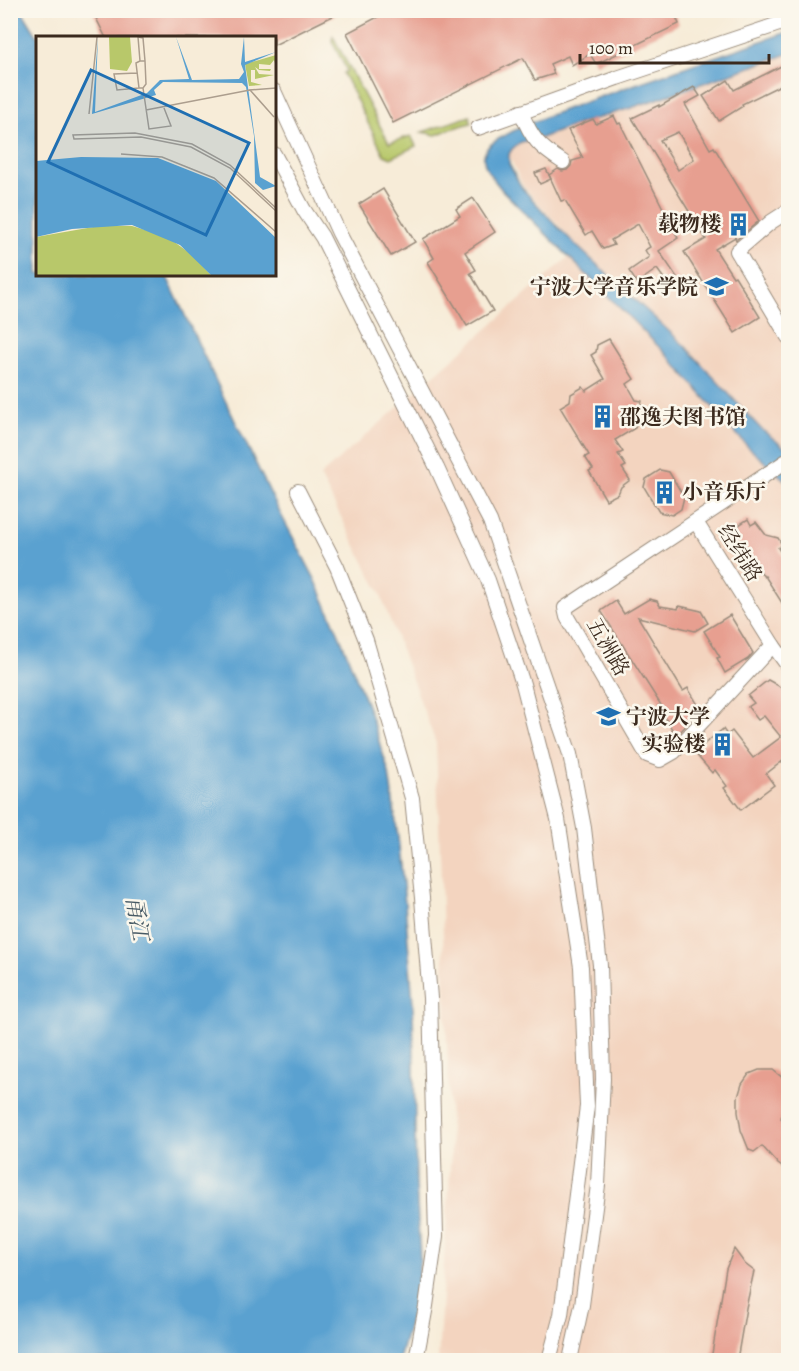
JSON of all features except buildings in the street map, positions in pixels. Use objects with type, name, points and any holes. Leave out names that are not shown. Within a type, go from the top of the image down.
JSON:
[{"type":"street","points":[[478,128],[523,117],[617,78],[789,21]]},
{"type":"street","points":[[276,95],[339,233],[490,521],[570,754],[584,828],[600,965],[603,1079],[598,1185],[582,1305],[570,1360]]},
{"type":"street","points":[[523,117],[533,138],[545,151],[563,162]]},
{"type":"street","points":[[276,158],[304,210],[322,237],[437,468],[488,580],[523,684],[558,819],[581,967],[587,1106],[561,1315],[549,1360]]},
{"type":"street","points":[[789,210],[736,250],[789,337]]},
{"type":"street","name":"五洲路","points":[[773,645],[674,752],[660,760],[647,755],[567,617],[565,608],[789,460]]},
{"type":"street","points":[[298,491],[337,567],[366,640],[412,798],[430,998],[436,1236],[416,1360]]},
{"type":"street","name":"经纬路","points":[[696,522],[773,645],[789,666]]},
{"type":"shaded area","name":"宁波大学","points":[[788,44],[788,1360],[438,1360],[451,1154],[436,743],[380,593],[320,476],[579,248],[523,186],[506,149],[537,128]]},
{"type":"green space","points":[[333,36],[389,143],[411,136],[416,146],[391,158],[384,155],[343,73],[347,71],[332,41]]},
{"type":"green space","points":[[470,116],[471,123],[436,135],[422,132]]},
{"type":"water","name":"甬江","points":[[10,11],[22,11],[37,36],[36,276],[166,276],[278,509],[315,579],[370,713],[389,773],[405,903],[413,1003],[416,1182],[420,1258],[416,1298],[399,1360],[11,1360]]},
{"type":"water","points":[[788,32],[788,54],[541,138],[521,142],[509,154],[509,164],[522,188],[557,226],[685,346],[761,429],[788,450],[788,483],[748,447],[668,356],[502,190],[485,166],[484,155],[494,142],[526,125],[619,90]]},
{"type":"place","name":"载物楼","points":[[739,224]]},
{"type":"place","name":"宁波大学音乐学院","points":[[716,287]]},
{"type":"place","name":"邵逸夫图书馆","points":[[602,417]]},
{"type":"place","name":"小音乐厅","points":[[664,492]]},
{"type":"place","name":"宁波大学","points":[[608,717]]},
{"type":"place","name":"实验楼","points":[[723,744]]}]
